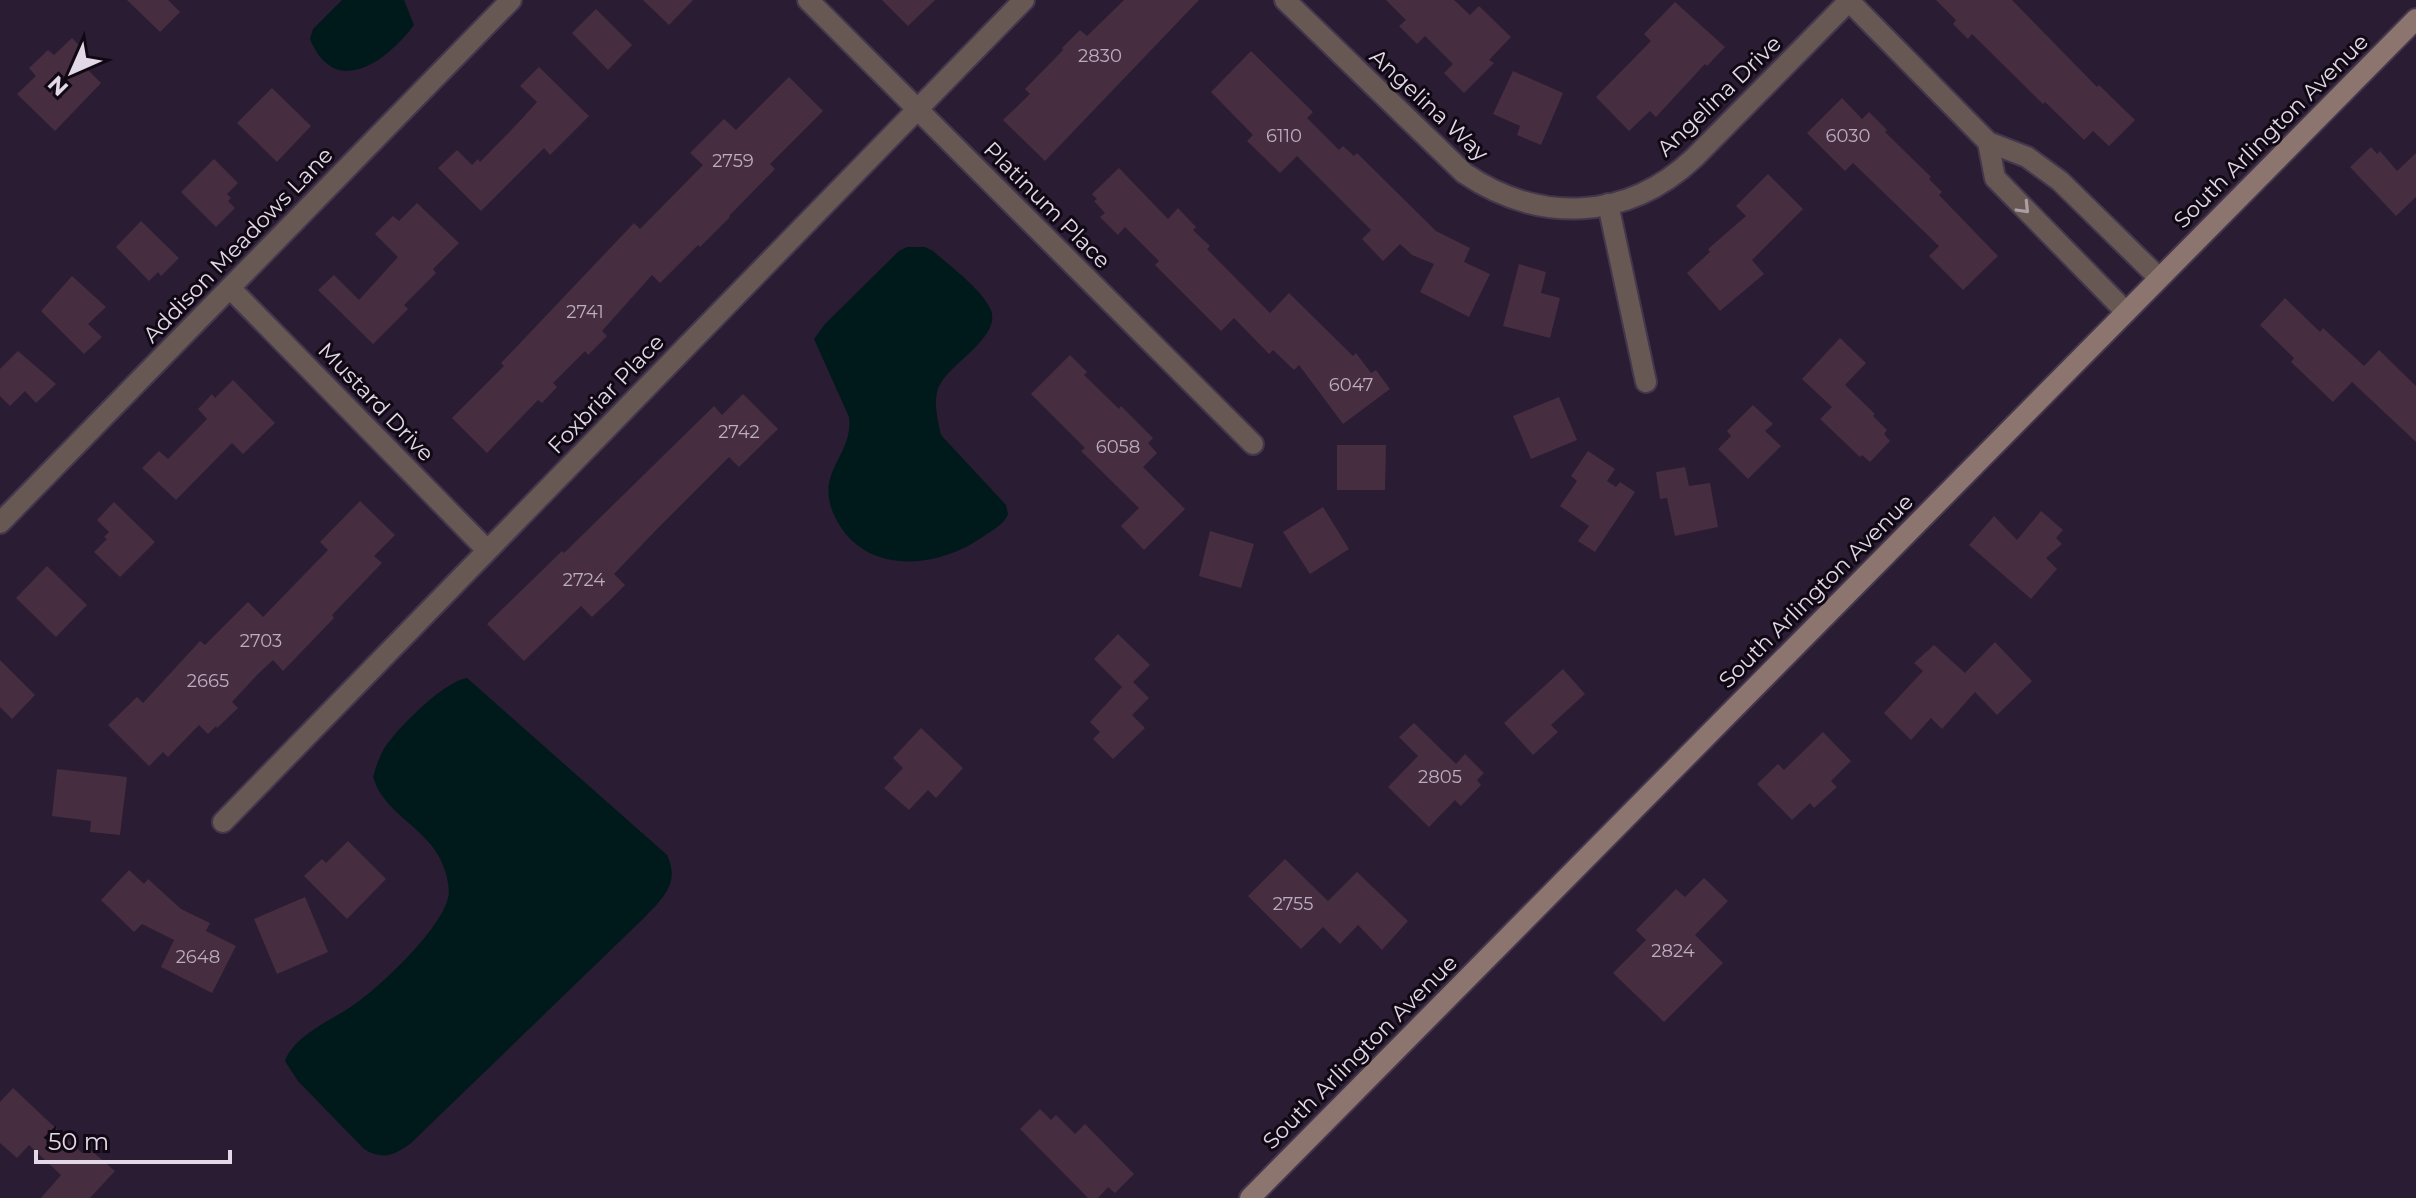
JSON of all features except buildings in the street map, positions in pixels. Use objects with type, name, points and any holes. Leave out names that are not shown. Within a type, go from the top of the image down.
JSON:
[{"type":"main road","name":"South Arlington Avenue","points":[[1250,1198],[2416,19]]},
{"type":"street","name":"Addison Meadows Lane","points":[[0,523],[511,0]]},
{"type":"street","name":"Platinum Place","points":[[808,0],[1253,444]]},
{"type":"street","name":"Foxbriar Place","points":[[223,822],[1024,0]]},
{"type":"street","name":"Angelina Way","points":[[1285,0],[1454,166],[1488,189],[1522,203],[1549,208],[1588,208],[1608,204]]},
{"type":"street","name":"Angelina Drive","points":[[1608,204],[1653,188],[1687,165],[1849,1]]},
{"type":"street","points":[[1849,1],[1988,142],[2027,157],[2060,181],[2159,278]]},
{"type":"street","points":[[1988,142],[1995,178],[2126,312]]},
{"type":"street","points":[[1608,204],[1646,382]]},
{"type":"street","name":"Mustard Drive","points":[[230,288],[487,550]]},
{"type":"shaded area","points":[[342,0],[404,0],[414,25],[376,61],[347,71],[333,68],[321,57],[310,39],[313,29]]},
{"type":"shaded area","points":[[907,247],[925,247],[933,251],[972,285],[990,308],[992,319],[989,330],[942,382],[937,392],[936,408],[941,435],[1006,505],[1008,514],[997,528],[963,548],[923,561],[882,558],[864,550],[848,536],[835,517],[829,501],[829,488],[846,443],[849,417],[814,339],[825,324],[899,251]]},
{"type":"shaded area","points":[[467,678],[667,855],[671,865],[671,881],[664,895],[646,916],[410,1144],[393,1154],[377,1155],[364,1149],[298,1081],[285,1061],[306,1035],[355,1004],[394,971],[443,911],[449,890],[441,861],[426,839],[389,804],[373,777],[383,751],[400,728],[434,696]]}]
